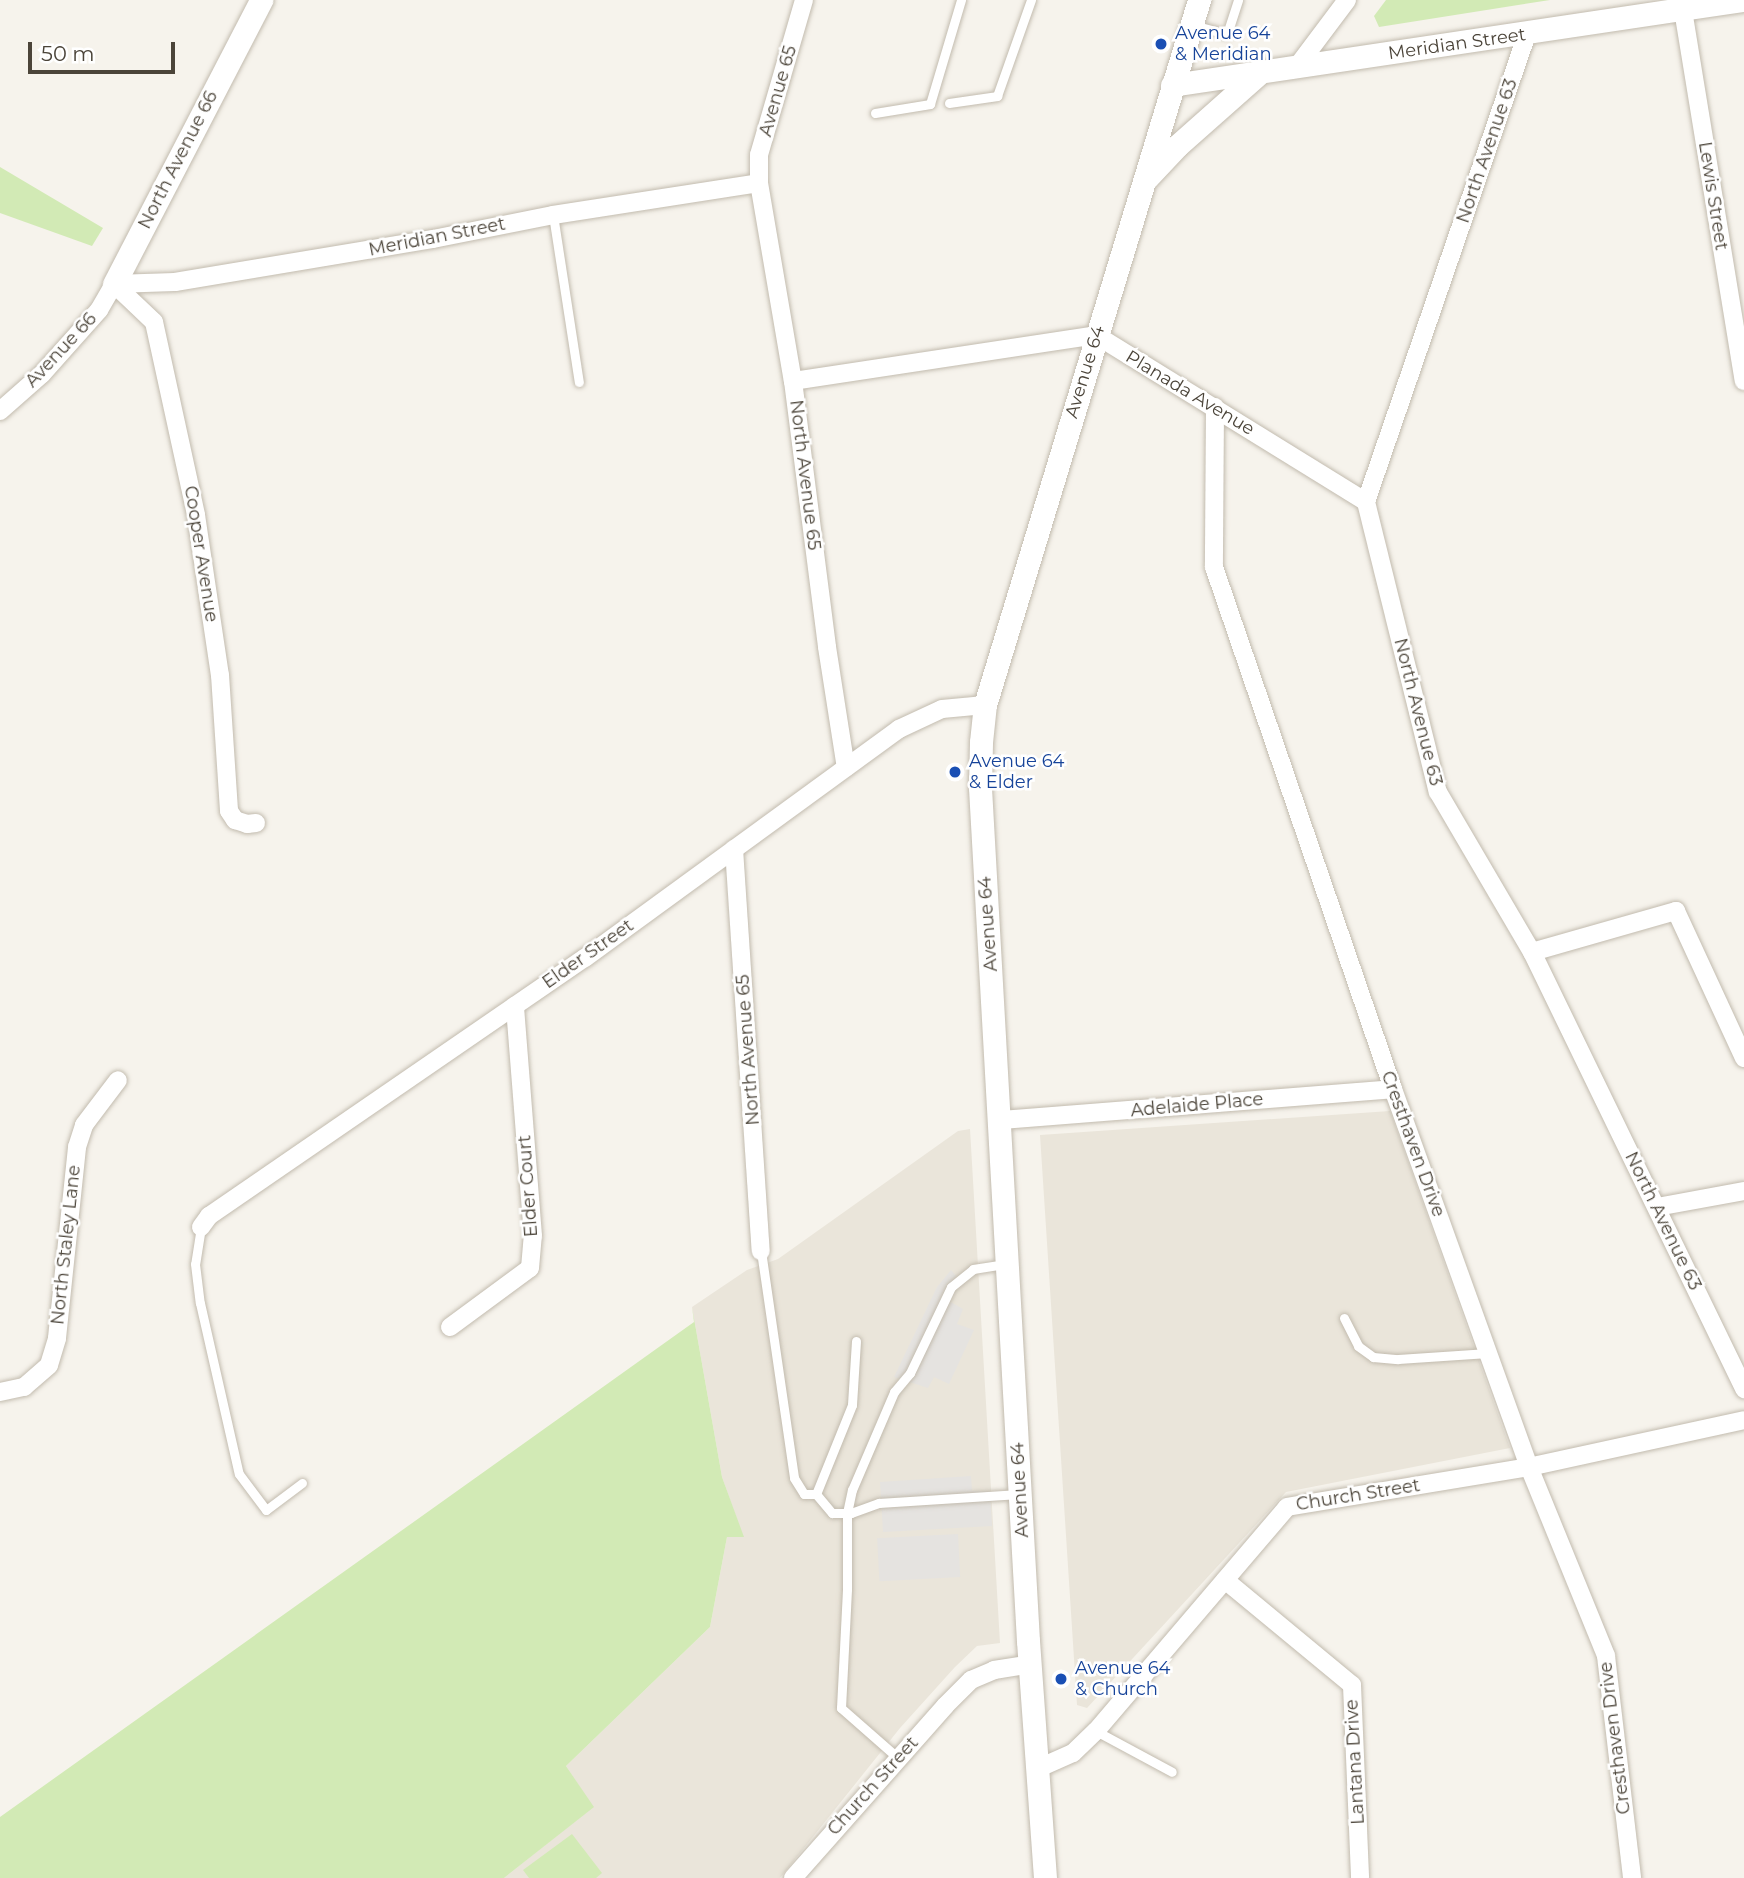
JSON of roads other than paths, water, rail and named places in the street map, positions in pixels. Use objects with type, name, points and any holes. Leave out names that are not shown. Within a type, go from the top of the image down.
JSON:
[{"type":"street","name":"North Avenue 66","points":[[114,284],[261,0]]},
{"type":"street","name":"Avenue 65","points":[[759,183],[759,155],[804,0]]},
{"type":"street","name":"Avenue 64","points":[[1045,1878],[1030,1664],[980,787],[985,705],[1140,186],[1199,0]]},
{"type":"street","points":[[1296,68],[1347,0]]},
{"type":"street","name":"Meridian Street","points":[[1172,85],[1742,0]]},
{"type":"street","name":"Lewis Street","points":[[1683,10],[1744,381]]},
{"type":"street","name":"North Avenue 63","points":[[1527,34],[1366,502],[1438,792],[1532,952],[1744,1389]]},
{"type":"street","points":[[1140,186],[1177,146],[1258,74]]},
{"type":"street","name":"Meridian Street","points":[[114,284],[188,280],[433,239],[553,215],[759,183]]},
{"type":"street","name":"North Avenue 65","points":[[759,183],[793,381],[827,647],[846,768]]},
{"type":"street","name":"Avenue 66","points":[[0,411],[50,365],[99,310],[114,284]]},
{"type":"street","name":"Cooper Avenue","points":[[114,284],[153,323],[196,515],[220,676],[229,811],[234,820],[247,824],[256,823]]},
{"type":"street","points":[[793,381],[1096,335]]},
{"type":"street","name":"Planada Avenue","points":[[1096,335],[1366,502]]},
{"type":"street","name":"Cresthaven Drive","points":[[1215,407],[1213,567],[1393,1089],[1529,1467],[1606,1656],[1632,1878]]},
{"type":"street","name":"Elder Street","points":[[201,1227],[209,1216],[515,1006],[899,729],[942,709],[985,705]]},
{"type":"street","name":"North Avenue 65","points":[[734,849],[761,1251]]},
{"type":"street","points":[[1532,952],[1676,911],[1744,1058]]},
{"type":"street","name":"Elder Court","points":[[450,1327],[530,1268],[533,1236],[515,1006]]},
{"type":"street","name":"North Staley Lane","points":[[0,1392],[24,1387],[49,1365],[57,1338],[77,1147],[84,1125],[118,1080]]},
{"type":"street","name":"Adelaide Place","points":[[1001,1120],[1393,1089]]},
{"type":"street","points":[[1657,1207],[1744,1191]]},
{"type":"street","name":"Church Street","points":[[1039,1768],[1073,1753],[1096,1731],[1287,1507],[1529,1467],[1744,1420]]},
{"type":"street","name":"Lantana Drive","points":[[1225,1580],[1352,1685],[1360,1878]]},
{"type":"street","name":"Church Street","points":[[793,1878],[898,1758],[971,1680],[994,1670],[1030,1664]]},
{"type":"lane","points":[[875,113],[930,104],[961,0]]},
{"type":"lane","points":[[949,103],[997,96],[1031,0]]},
{"type":"lane","points":[[1191,24],[1227,34],[1238,0]]},
{"type":"lane","points":[[553,215],[579,382]]},
{"type":"lane","points":[[201,1227],[195,1264],[200,1303],[239,1474],[266,1510],[302,1483]]},
{"type":"lane","points":[[761,1251],[794,1478],[804,1494],[816,1494],[832,1513],[847,1513],[879,1503],[1020,1494]]},
{"type":"lane","points":[[898,1758],[841,1708],[848,1590],[847,1513],[852,1490],[894,1392],[910,1373],[951,1287],[973,1269],[1009,1263]]},
{"type":"lane","points":[[1344,1318],[1358,1346],[1373,1357],[1398,1359],[1488,1353]]},
{"type":"lane","points":[[816,1494],[852,1405],[856,1341]]},
{"type":"lane","points":[[1096,1731],[1172,1772]]},
{"type":"place","name":"Avenue 64 & Meridian","points":[[1161,44]]},
{"type":"place","name":"Avenue 64 & Elder","points":[[955,772]]},
{"type":"place","name":"Avenue 64 & Church","points":[[1061,1679]]}]
